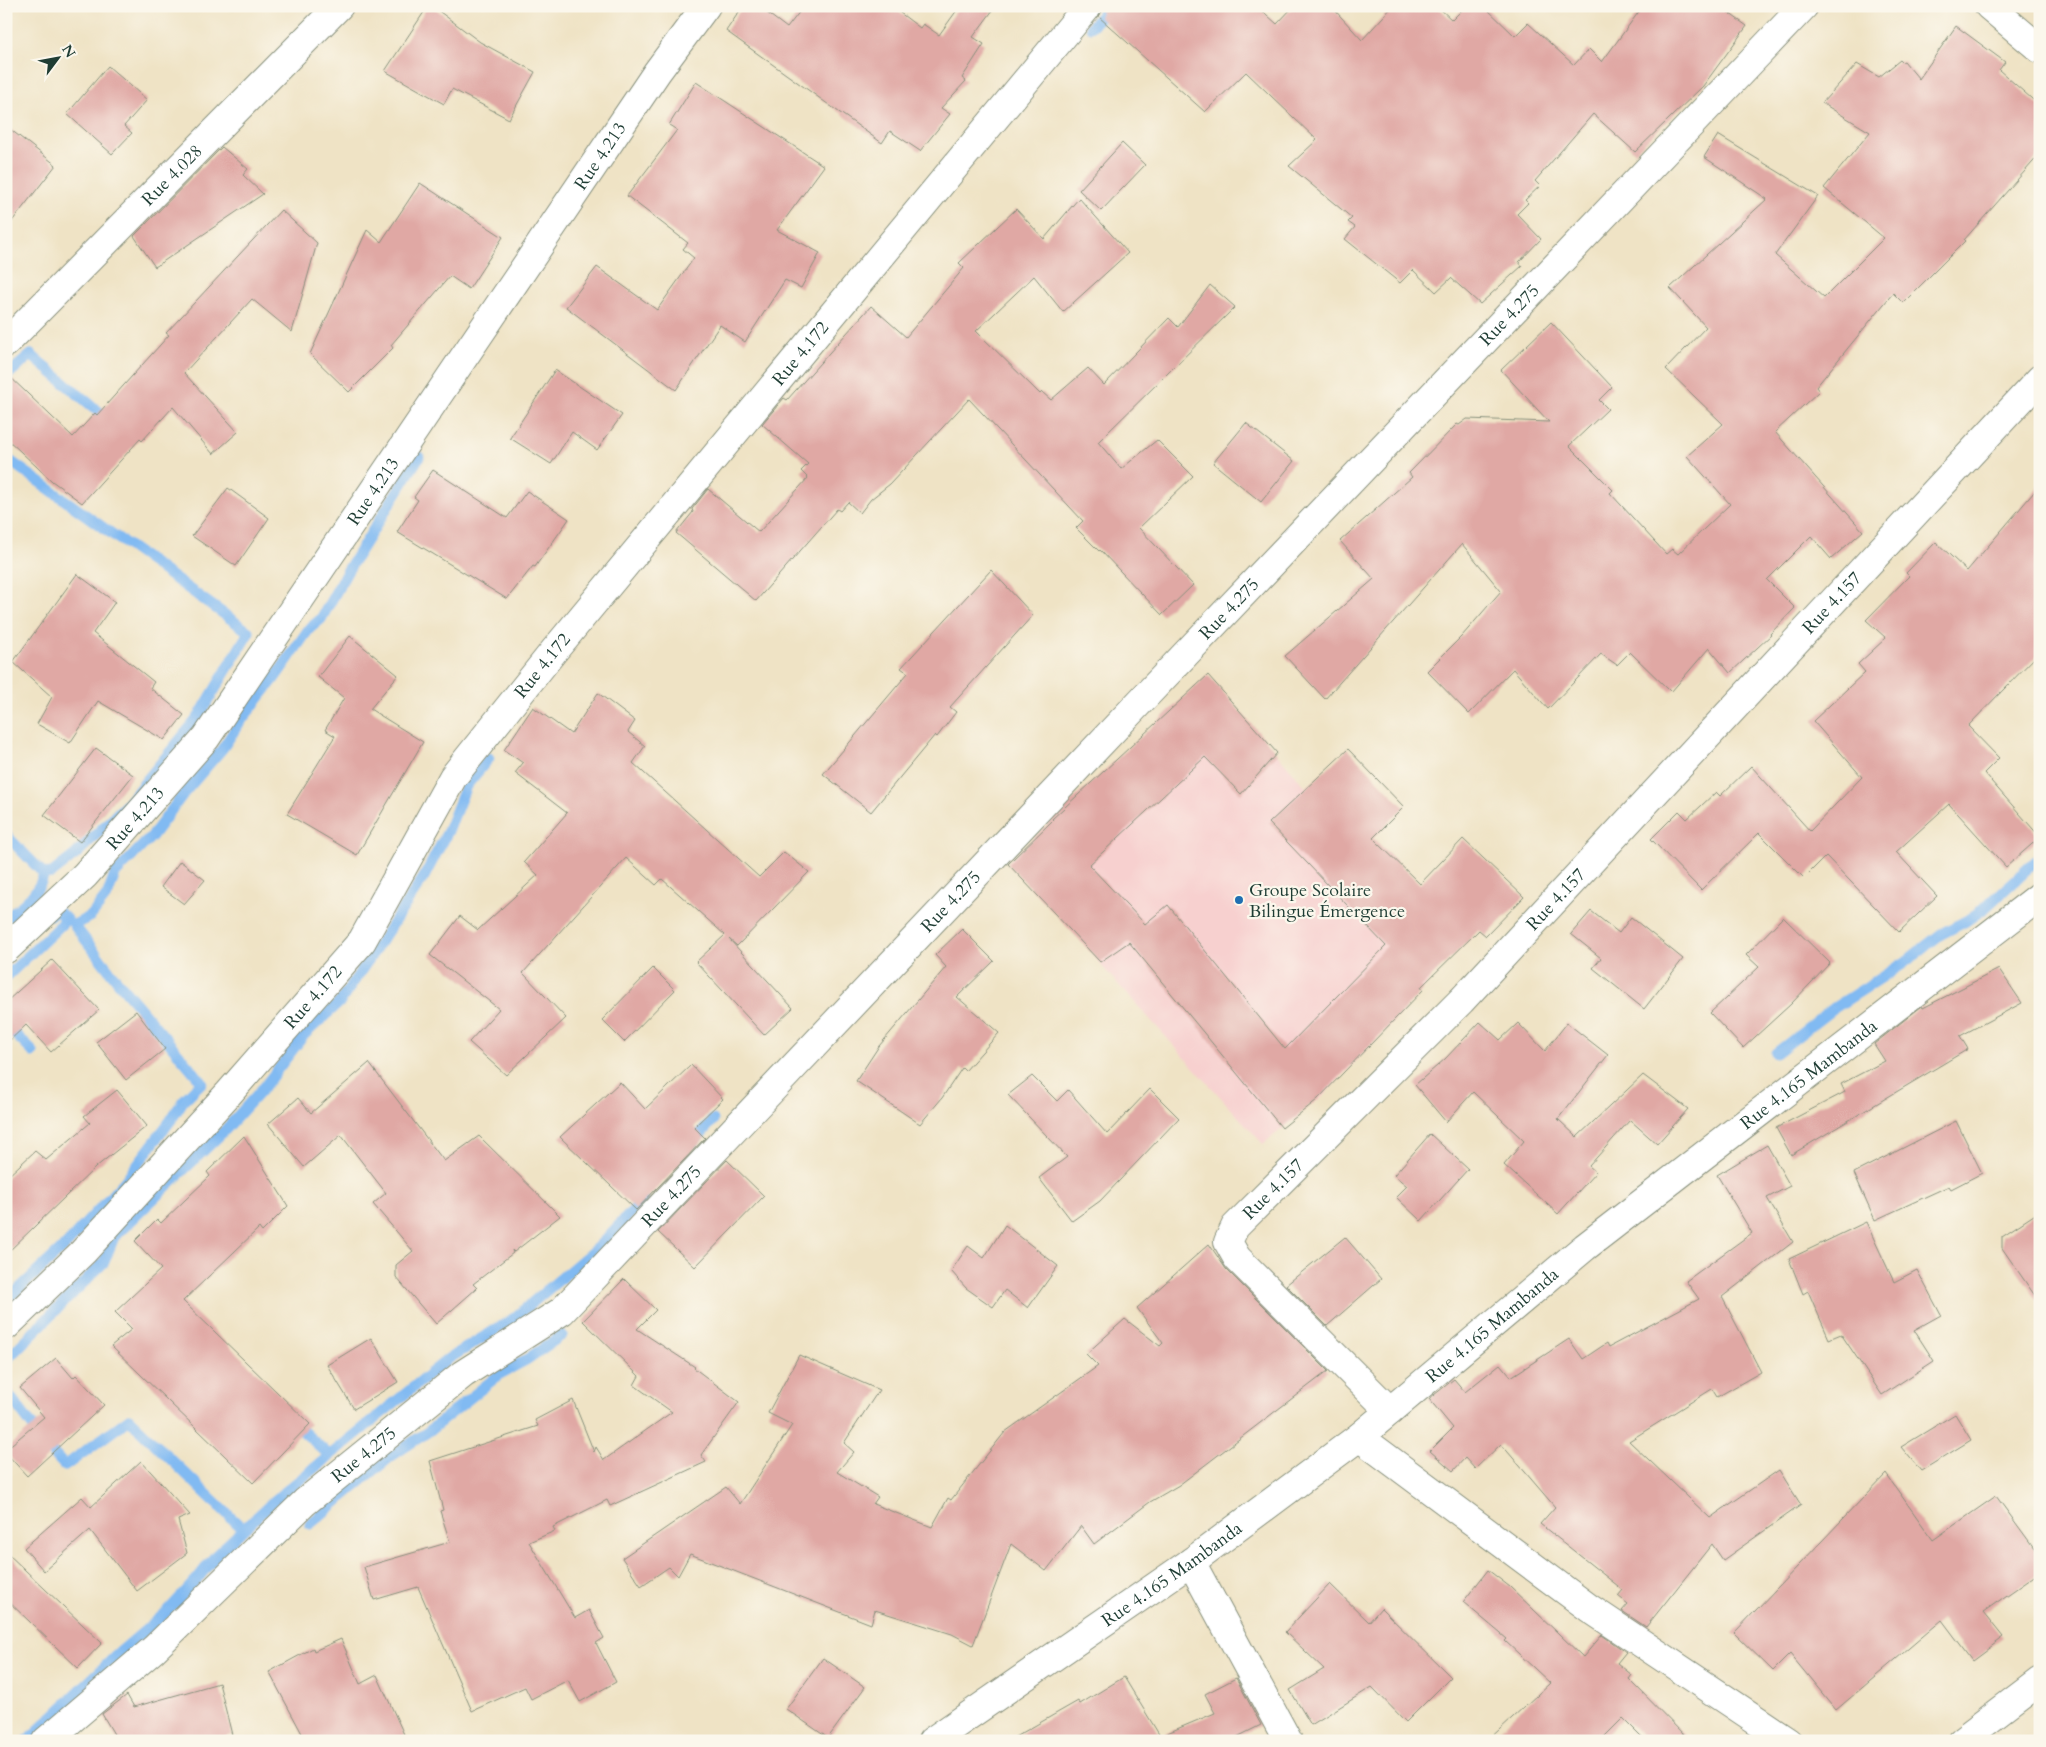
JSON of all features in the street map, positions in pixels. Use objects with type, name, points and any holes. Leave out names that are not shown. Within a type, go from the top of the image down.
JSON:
[{"type":"street","name":"Rue 4.028","points":[[6,344],[339,6]]},
{"type":"street","name":"Rue 4.213","points":[[6,949],[85,875],[206,738],[656,72],[706,6]]},
{"type":"street","name":"Rue 4.172","points":[[6,1326],[83,1252],[229,1093],[362,941],[452,777],[553,652],[1088,6]]},
{"type":"street","name":"Rue 4.275","points":[[48,1740],[154,1649],[305,1502],[463,1374],[562,1311],[1144,697],[1804,6]]},
{"type":"street","points":[[1989,6],[2040,49]]},
{"type":"street","name":"Rue 4.157","points":[[1390,1411],[1237,1258],[1228,1242],[1235,1227],[1460,1001],[2040,379]]},
{"type":"street","name":"Rue 4.165 Mambanda","points":[[932,1741],[1191,1562],[1360,1437],[1585,1247],[2040,896]]},
{"type":"street","points":[[1360,1437],[1589,1608],[1788,1741]]},
{"type":"street","points":[[1191,1562],[1288,1741]]},
{"type":"street","points":[[1961,1741],[2040,1681]]},
{"type":"shaded area","name":"Groupe Scolaire Bilingue Émergence","points":[[1208,675],[1306,787],[1312,783],[1386,860],[1391,856],[1473,936],[1431,977],[1423,990],[1323,1096],[1310,1106],[1308,1104],[1296,1112],[1300,1115],[1263,1144],[1099,963],[1088,947],[1007,863]]},
{"type":"building","points":[[428,6],[432,6],[480,42],[535,72],[509,119],[452,89],[444,104],[385,71]]},
{"type":"building","points":[[743,6],[758,6],[787,28],[804,6],[891,6],[920,28],[923,24],[939,35],[960,6],[996,6],[973,37],[984,44],[962,78],[966,81],[941,108],[950,114],[920,151],[890,131],[882,143],[726,31]]},
{"type":"building","points":[[1103,6],[1257,6],[1277,24],[1294,6],[1331,6],[1362,40],[1393,6],[1437,6],[1452,20],[1466,6],[1484,6],[1515,36],[1528,23],[1574,65],[1589,49],[1602,62],[1643,6],[1719,6],[1747,26],[1703,86],[1635,152],[1593,114],[1535,181],[1540,186],[1525,200],[1528,203],[1517,214],[1541,239],[1519,262],[1522,266],[1480,304],[1451,278],[1436,292],[1413,270],[1400,283],[1345,239],[1355,227],[1348,222],[1352,218],[1289,166],[1317,140],[1246,72],[1205,112],[1099,17]]},
{"type":"building","points":[[1956,26],[2005,62],[1999,70],[2040,106],[2040,154],[1965,241],[1903,303],[1893,293],[1816,387],[1819,391],[1775,432],[1863,531],[1831,559],[1811,536],[1767,580],[1795,608],[1771,635],[1730,673],[1709,648],[1671,692],[1630,652],[1617,665],[1601,654],[1548,709],[1513,669],[1469,714],[1427,671],[1462,636],[1501,591],[1462,544],[1325,699],[1285,656],[1374,579],[1340,541],[1412,477],[1409,473],[1457,424],[1459,425],[1467,419],[1549,422],[1501,370],[1551,322],[1612,387],[1599,400],[1608,409],[1569,446],[1613,490],[1610,493],[1666,554],[1672,549],[1678,554],[1730,504],[1687,456],[1723,424],[1666,369],[1706,327],[1670,288],[1767,199],[1704,157],[1718,135],[1818,196],[1775,255],[1824,298],[1884,238],[1824,188],[1870,132],[1822,103],[1857,64],[1879,77],[1900,60],[1904,61],[1919,79]]},
{"type":"building","points":[[108,66],[147,100],[124,126],[132,133],[112,154],[67,114]]},
{"type":"building","points":[[696,82],[824,166],[777,230],[820,253],[801,288],[785,280],[745,342],[720,325],[676,390],[566,307],[597,267],[657,310],[694,258],[683,249],[688,243],[627,196],[677,130],[669,125]]},
{"type":"building","points":[[6,126],[56,165],[6,229]]},
{"type":"building","points":[[1122,143],[1145,165],[1101,211],[1079,190]]},
{"type":"building","points":[[222,147],[248,169],[243,175],[263,194],[155,267],[134,236]]},
{"type":"building","points":[[420,183],[503,237],[469,289],[450,276],[391,345],[393,348],[349,392],[310,354],[367,230],[381,242]]},
{"type":"building","points":[[1079,198],[1128,253],[1063,312],[1034,276],[976,331],[1040,394],[1042,392],[1051,400],[1088,368],[1104,385],[1169,318],[1178,327],[1210,285],[1235,307],[1098,442],[1121,469],[1157,440],[1193,476],[1139,528],[1193,585],[1162,615],[1100,550],[1076,528],[1083,521],[969,399],[890,484],[871,499],[860,513],[848,502],[840,511],[837,509],[756,601],[676,533],[708,489],[759,532],[808,478],[801,471],[808,464],[762,424],[784,398],[787,400],[871,306],[906,337],[964,268],[959,263],[1016,209],[1044,239]]},
{"type":"building","points":[[281,210],[317,243],[292,332],[252,299],[184,373],[238,432],[213,454],[173,407],[142,441],[140,439],[82,503],[52,481],[6,438],[6,373],[73,437],[95,413],[97,415],[169,335],[166,333]]},
{"type":"building","points":[[555,370],[622,415],[597,450],[572,432],[551,464],[510,438]]},
{"type":"building","points":[[1246,423],[1294,461],[1261,502],[1213,463]]},
{"type":"building","points":[[433,470],[507,518],[527,491],[569,519],[535,567],[533,566],[507,599],[397,532],[418,500],[414,497]]},
{"type":"building","points":[[2040,485],[2040,652],[1968,726],[1999,758],[1984,773],[2040,837],[2006,867],[1949,804],[1896,852],[1937,896],[1899,932],[1826,856],[1804,878],[1759,833],[1701,890],[1651,839],[1679,811],[1687,819],[1716,792],[1720,796],[1751,766],[1810,831],[1862,777],[1813,721],[1865,672],[1858,664],[1886,638],[1866,620],[1909,576],[1906,573],[1936,542],[1967,571]]},
{"type":"building","points":[[228,488],[269,518],[236,566],[192,536]]},
{"type":"building","points":[[991,570],[1033,615],[950,707],[956,712],[937,737],[935,735],[871,812],[823,774],[908,673],[901,668]]},
{"type":"building","points":[[77,574],[115,602],[93,633],[154,682],[150,688],[184,715],[164,740],[98,701],[70,743],[37,724],[52,697],[13,662]]},
{"type":"building","points":[[350,636],[398,675],[370,709],[423,742],[357,855],[287,814],[335,736],[325,730],[344,698],[318,677]]},
{"type":"building","points":[[1208,675],[1277,753],[1241,794],[1205,757],[1089,865],[1145,924],[1168,905],[1285,1049],[1386,946],[1269,823],[1348,749],[1404,807],[1373,838],[1420,884],[1463,839],[1524,897],[1486,936],[1479,930],[1421,987],[1423,990],[1317,1100],[1282,1128],[1129,942],[1100,962],[1008,864],[1052,819]]},
{"type":"building","points":[[598,693],[635,721],[628,732],[645,746],[633,763],[759,877],[784,852],[809,872],[737,946],[729,939],[793,1008],[764,1035],[696,962],[725,935],[662,879],[656,885],[626,858],[523,973],[566,1018],[506,1075],[469,1042],[499,1009],[430,955],[460,916],[478,930],[538,875],[524,862],[567,813],[515,773],[523,763],[504,750],[533,707],[571,734]]},
{"type":"building","points":[[96,748],[133,775],[80,842],[44,815]]},
{"type":"building","points":[[180,861],[205,880],[184,904],[161,887]]},
{"type":"building","points":[[1591,911],[1619,933],[1631,917],[1683,959],[1644,1009],[1593,968],[1601,958],[1571,934]]},
{"type":"building","points":[[1783,917],[1830,963],[1791,1004],[1743,1048],[1710,1013],[1759,967],[1746,955]]},
{"type":"building","points":[[962,929],[994,961],[957,997],[999,1033],[965,1071],[962,1068],[942,1098],[920,1124],[856,1081],[879,1046],[946,967],[935,955]]},
{"type":"building","points":[[52,960],[99,1010],[51,1052],[26,1025],[6,1044],[6,1002]]},
{"type":"building","points":[[653,968],[675,990],[624,1042],[602,1020]]},
{"type":"building","points":[[1999,969],[2022,1003],[1960,1036],[1968,1049],[1791,1155],[1776,1128],[1845,1092],[1841,1084],[1885,1061],[1874,1044],[1922,1006],[1923,1008]]},
{"type":"building","points":[[136,1011],[165,1049],[126,1080],[96,1042]]},
{"type":"building","points":[[1480,1022],[1500,1040],[1518,1023],[1545,1051],[1567,1023],[1608,1055],[1558,1119],[1577,1137],[1643,1075],[1688,1109],[1657,1144],[1630,1120],[1589,1166],[1596,1172],[1558,1214],[1504,1165],[1524,1141],[1473,1092],[1446,1122],[1415,1085],[1445,1059]]},
{"type":"building","points":[[369,1063],[444,1161],[479,1136],[560,1216],[514,1252],[512,1250],[513,1253],[473,1284],[477,1288],[436,1324],[396,1277],[396,1265],[413,1251],[373,1204],[386,1193],[341,1135],[304,1167],[268,1124],[298,1098],[311,1113]]},
{"type":"building","points":[[691,1065],[723,1099],[694,1127],[705,1138],[636,1210],[560,1137],[620,1082],[645,1109]]},
{"type":"building","points":[[1032,1076],[1057,1101],[1068,1090],[1107,1134],[1150,1089],[1179,1118],[1100,1201],[1072,1221],[1039,1178],[1067,1157],[1008,1095]]},
{"type":"building","points":[[117,1090],[147,1126],[96,1167],[6,1254],[6,1178],[35,1151],[46,1160],[90,1123],[84,1116]]},
{"type":"building","points":[[1956,1121],[1982,1173],[1951,1189],[1949,1186],[1875,1220],[1854,1173]]},
{"type":"building","points":[[1430,1134],[1468,1169],[1421,1221],[1396,1197],[1407,1186],[1394,1175]]},
{"type":"building","points":[[244,1136],[288,1206],[262,1232],[259,1228],[183,1301],[310,1424],[253,1483],[111,1346],[132,1329],[115,1312],[161,1269],[135,1241],[157,1219],[161,1223],[210,1176],[207,1172]]},
{"type":"building","points":[[1767,1145],[1790,1186],[1767,1198],[1793,1242],[1722,1297],[1761,1372],[1717,1397],[1712,1389],[1629,1441],[1710,1518],[1779,1470],[1801,1505],[1723,1560],[1712,1544],[1646,1627],[1622,1611],[1628,1604],[1618,1596],[1623,1590],[1540,1524],[1555,1507],[1501,1444],[1475,1469],[1465,1458],[1453,1471],[1430,1451],[1453,1428],[1429,1399],[1454,1379],[1465,1392],[1500,1364],[1511,1377],[1569,1339],[1583,1359],[1607,1343],[1609,1347],[1699,1299],[1686,1281],[1752,1233],[1717,1175]]},
{"type":"building","points":[[727,1160],[764,1196],[695,1267],[658,1232]]},
{"type":"building","points":[[2040,1211],[2040,1303],[2002,1248],[2002,1236]]},
{"type":"building","points":[[1866,1222],[1894,1282],[1917,1270],[1941,1315],[1914,1330],[1934,1361],[1882,1395],[1841,1334],[1829,1339],[1808,1291],[1803,1294],[1789,1259]]},
{"type":"building","points":[[1005,1225],[1058,1266],[1028,1308],[1005,1290],[993,1307],[966,1288],[951,1271],[968,1246],[984,1258]]},
{"type":"building","points":[[1345,1237],[1381,1279],[1327,1326],[1286,1285]]},
{"type":"building","points":[[1209,1244],[1226,1269],[1328,1371],[1179,1485],[1150,1502],[1094,1544],[1081,1526],[1046,1571],[1011,1544],[973,1645],[952,1634],[875,1610],[871,1624],[690,1554],[678,1576],[669,1567],[641,1586],[622,1558],[726,1487],[740,1504],[792,1425],[768,1413],[799,1355],[879,1390],[844,1443],[854,1452],[837,1472],[878,1497],[873,1504],[932,1527],[948,1498],[951,1500],[1005,1432],[1098,1366],[1086,1354],[1125,1319],[1160,1346],[1163,1343],[1137,1308]]},
{"type":"building","points":[[624,1279],[656,1310],[637,1329],[695,1367],[739,1402],[701,1455],[706,1462],[610,1506],[607,1500],[553,1527],[555,1531],[529,1542],[575,1618],[589,1610],[604,1638],[596,1643],[616,1682],[580,1702],[568,1680],[531,1699],[525,1687],[472,1711],[418,1587],[374,1600],[364,1567],[450,1542],[440,1511],[443,1510],[430,1461],[538,1426],[535,1420],[573,1400],[594,1452],[596,1447],[604,1460],[672,1412],[634,1385],[639,1376],[583,1321]]},
{"type":"building","points":[[371,1338],[398,1382],[354,1409],[327,1365]]},
{"type":"building","points":[[56,1358],[73,1378],[76,1375],[104,1405],[27,1476],[6,1453],[6,1449],[44,1417],[20,1388]]},
{"type":"building","points":[[1955,1414],[1971,1440],[1921,1471],[1901,1447]]},
{"type":"building","points":[[141,1461],[190,1515],[178,1520],[187,1553],[137,1591],[90,1530],[44,1571],[24,1548],[82,1497],[91,1507]]},
{"type":"building","points":[[1886,1474],[1933,1540],[1996,1496],[2040,1556],[2040,1572],[1983,1612],[2003,1637],[1972,1660],[1942,1620],[1836,1710],[1790,1654],[1773,1671],[1734,1633]]},
{"type":"building","points":[[6,1552],[102,1643],[78,1668],[6,1599]]},
{"type":"building","points":[[1488,1570],[1510,1587],[1583,1657],[1602,1635],[1626,1652],[1617,1663],[1632,1675],[1629,1679],[1690,1741],[1646,1741],[1623,1718],[1600,1741],[1487,1741],[1550,1683],[1505,1641],[1507,1639],[1463,1602]]},
{"type":"building","points":[[1330,1584],[1369,1622],[1381,1608],[1451,1677],[1406,1722],[1372,1687],[1311,1725],[1290,1690],[1324,1669],[1285,1632]]},
{"type":"building","points":[[341,1639],[360,1684],[377,1675],[407,1741],[306,1741],[269,1672],[313,1648],[314,1651]]},
{"type":"building","points":[[823,1658],[865,1687],[828,1738],[786,1709]]},
{"type":"building","points":[[1124,1677],[1160,1736],[1215,1713],[1205,1694],[1236,1678],[1261,1725],[1229,1741],[1008,1741],[1078,1701],[1080,1704]]},
{"type":"building","points":[[219,1683],[232,1735],[210,1741],[118,1741],[102,1714],[127,1695],[134,1707]]},
{"type":"waterway","points":[[1091,27],[1109,6]]},
{"type":"waterway","points":[[6,376],[31,355],[110,421]]},
{"type":"waterway","points":[[6,1301],[67,1244],[124,1182],[183,1101],[202,1082],[119,983],[74,925],[91,916],[108,894],[115,874],[152,836],[184,793],[222,749],[309,629],[321,619],[348,570],[419,457]]},
{"type":"waterway","points":[[6,458],[249,632],[198,718],[127,804],[75,855],[52,873],[44,874],[6,835]]},
{"type":"waterway","points":[[6,1360],[104,1262],[114,1237],[226,1129],[264,1087],[304,1035],[340,1002],[424,877],[448,831],[466,786],[489,758]]},
{"type":"waterway","points":[[1776,1053],[1834,1008],[1904,963],[1941,934],[1966,921],[1985,908],[2040,857]]},
{"type":"waterway","points":[[6,919],[34,894],[44,874]]},
{"type":"waterway","points":[[6,977],[67,919],[56,910],[50,915]]},
{"type":"waterway","points":[[6,1025],[33,1052]]},
{"type":"waterway","points":[[691,1145],[713,1120]]},
{"type":"waterway","points":[[27,1741],[120,1652],[167,1612],[216,1555],[274,1501],[448,1359],[513,1319],[598,1247],[644,1199]]},
{"type":"waterway","points":[[310,1524],[390,1457],[429,1431],[500,1374],[526,1360],[562,1335]]},
{"type":"waterway","points":[[6,1391],[52,1452],[65,1466],[129,1419],[243,1529]]},
{"type":"waterway","points":[[293,1422],[329,1455]]},
{"type":"waterway","points":[[64,1737],[72,1730],[79,1741]]},
{"type":"place","name":"Groupe Scolaire Bilingue Émergence","points":[[1239,900]]}]
